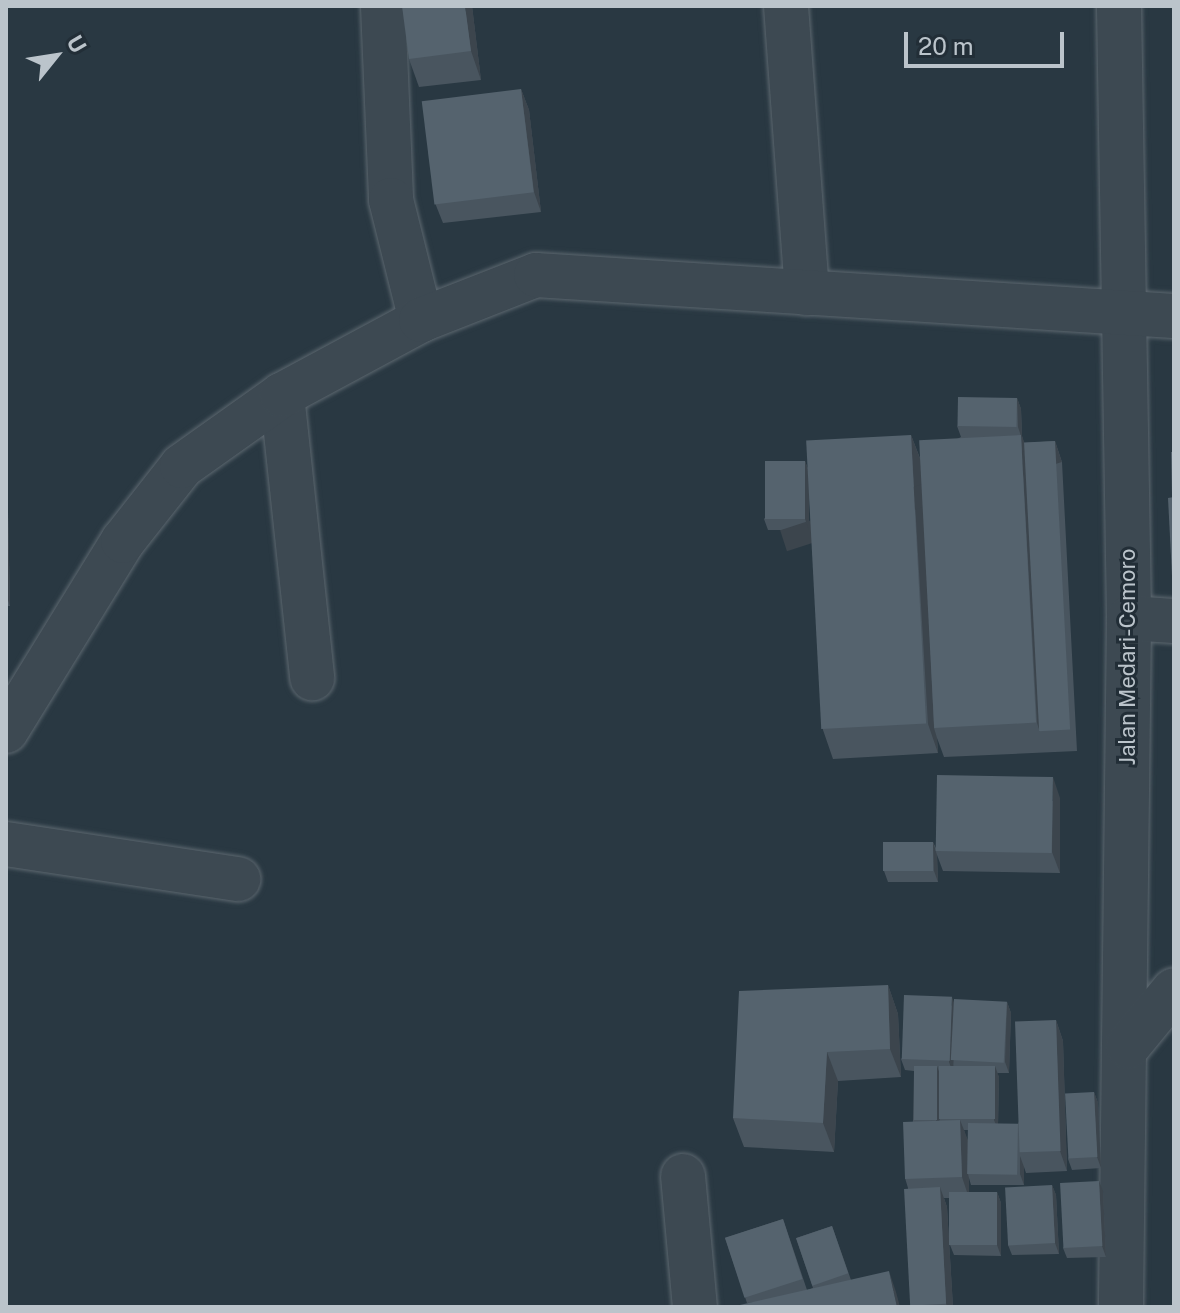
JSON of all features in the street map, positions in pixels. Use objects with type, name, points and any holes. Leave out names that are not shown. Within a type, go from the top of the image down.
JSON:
[{"type":"street","points":[[383,6],[391,200],[421,320]]},
{"type":"street","points":[[786,6],[807,293]]},
{"type":"street","name":"Jalan Medari-Cemoro","points":[[1119,6],[1129,618],[1128,1046],[1121,1307]]},
{"type":"street","points":[[6,731],[123,541],[182,466],[282,395],[421,320],[536,275],[1174,316]]},
{"type":"street","points":[[282,395],[312,678]]},
{"type":"street","points":[[1129,618],[1174,621]]},
{"type":"street","points":[[6,844],[238,879]]},
{"type":"street","points":[[1128,1046],[1174,990]]},
{"type":"street","points":[[683,1176],[695,1307]]},
{"type":"building","points":[[402,6],[465,6],[471,51],[409,59]]},
{"type":"building","points":[[521,89],[534,192],[434,204],[422,101]]},
{"type":"building","points":[[958,397],[1017,398],[1016,427],[957,426]]},
{"type":"building","points":[[911,435],[926,724],[821,729],[806,440]]},
{"type":"building","points":[[1021,435],[1036,723],[934,728],[919,440]]},
{"type":"building","points":[[1055,441],[1070,730],[1039,731],[1024,443]]},
{"type":"building","points":[[1171,452],[1174,452],[1174,496],[1172,496]]},
{"type":"building","points":[[765,461],[805,461],[805,519],[765,519]]},
{"type":"building","points":[[1174,497],[1174,576],[1172,576],[1168,498]]},
{"type":"building","points":[[1174,702],[1174,765],[1172,765]]},
{"type":"building","points":[[937,775],[1053,777],[1052,853],[936,851]]},
{"type":"building","points":[[883,842],[933,842],[933,871],[883,871]]},
{"type":"building","points":[[888,985],[890,1049],[827,1052],[823,1123],[733,1118],[739,991]]},
{"type":"building","points":[[904,995],[952,997],[950,1061],[902,1059]]},
{"type":"building","points":[[954,999],[1007,1002],[1004,1063],[951,1060]]},
{"type":"building","points":[[1056,1020],[1061,1151],[1020,1152],[1015,1021]]},
{"type":"building","points":[[914,1066],[937,1066],[937,1120],[914,1120]]},
{"type":"building","points":[[939,1066],[995,1066],[995,1119],[939,1119]]},
{"type":"building","points":[[1094,1092],[1097,1157],[1068,1158],[1065,1094]]},
{"type":"building","points":[[960,1120],[962,1177],[905,1179],[903,1122]]},
{"type":"building","points":[[968,1123],[1018,1124],[1017,1175],[967,1174]]},
{"type":"building","points":[[1099,1181],[1102,1246],[1063,1248],[1060,1183]]},
{"type":"building","points":[[1052,1185],[1055,1243],[1008,1245],[1005,1187]]},
{"type":"building","points":[[940,1187],[946,1304],[910,1306],[904,1189]]},
{"type":"building","points":[[949,1192],[997,1192],[997,1245],[949,1245]]},
{"type":"building","points":[[783,1219],[802,1279],[744,1298],[725,1238]]},
{"type":"building","points":[[832,1226],[848,1273],[812,1286],[796,1238]]},
{"type":"building","points":[[889,1271],[897,1307],[731,1307]]}]
